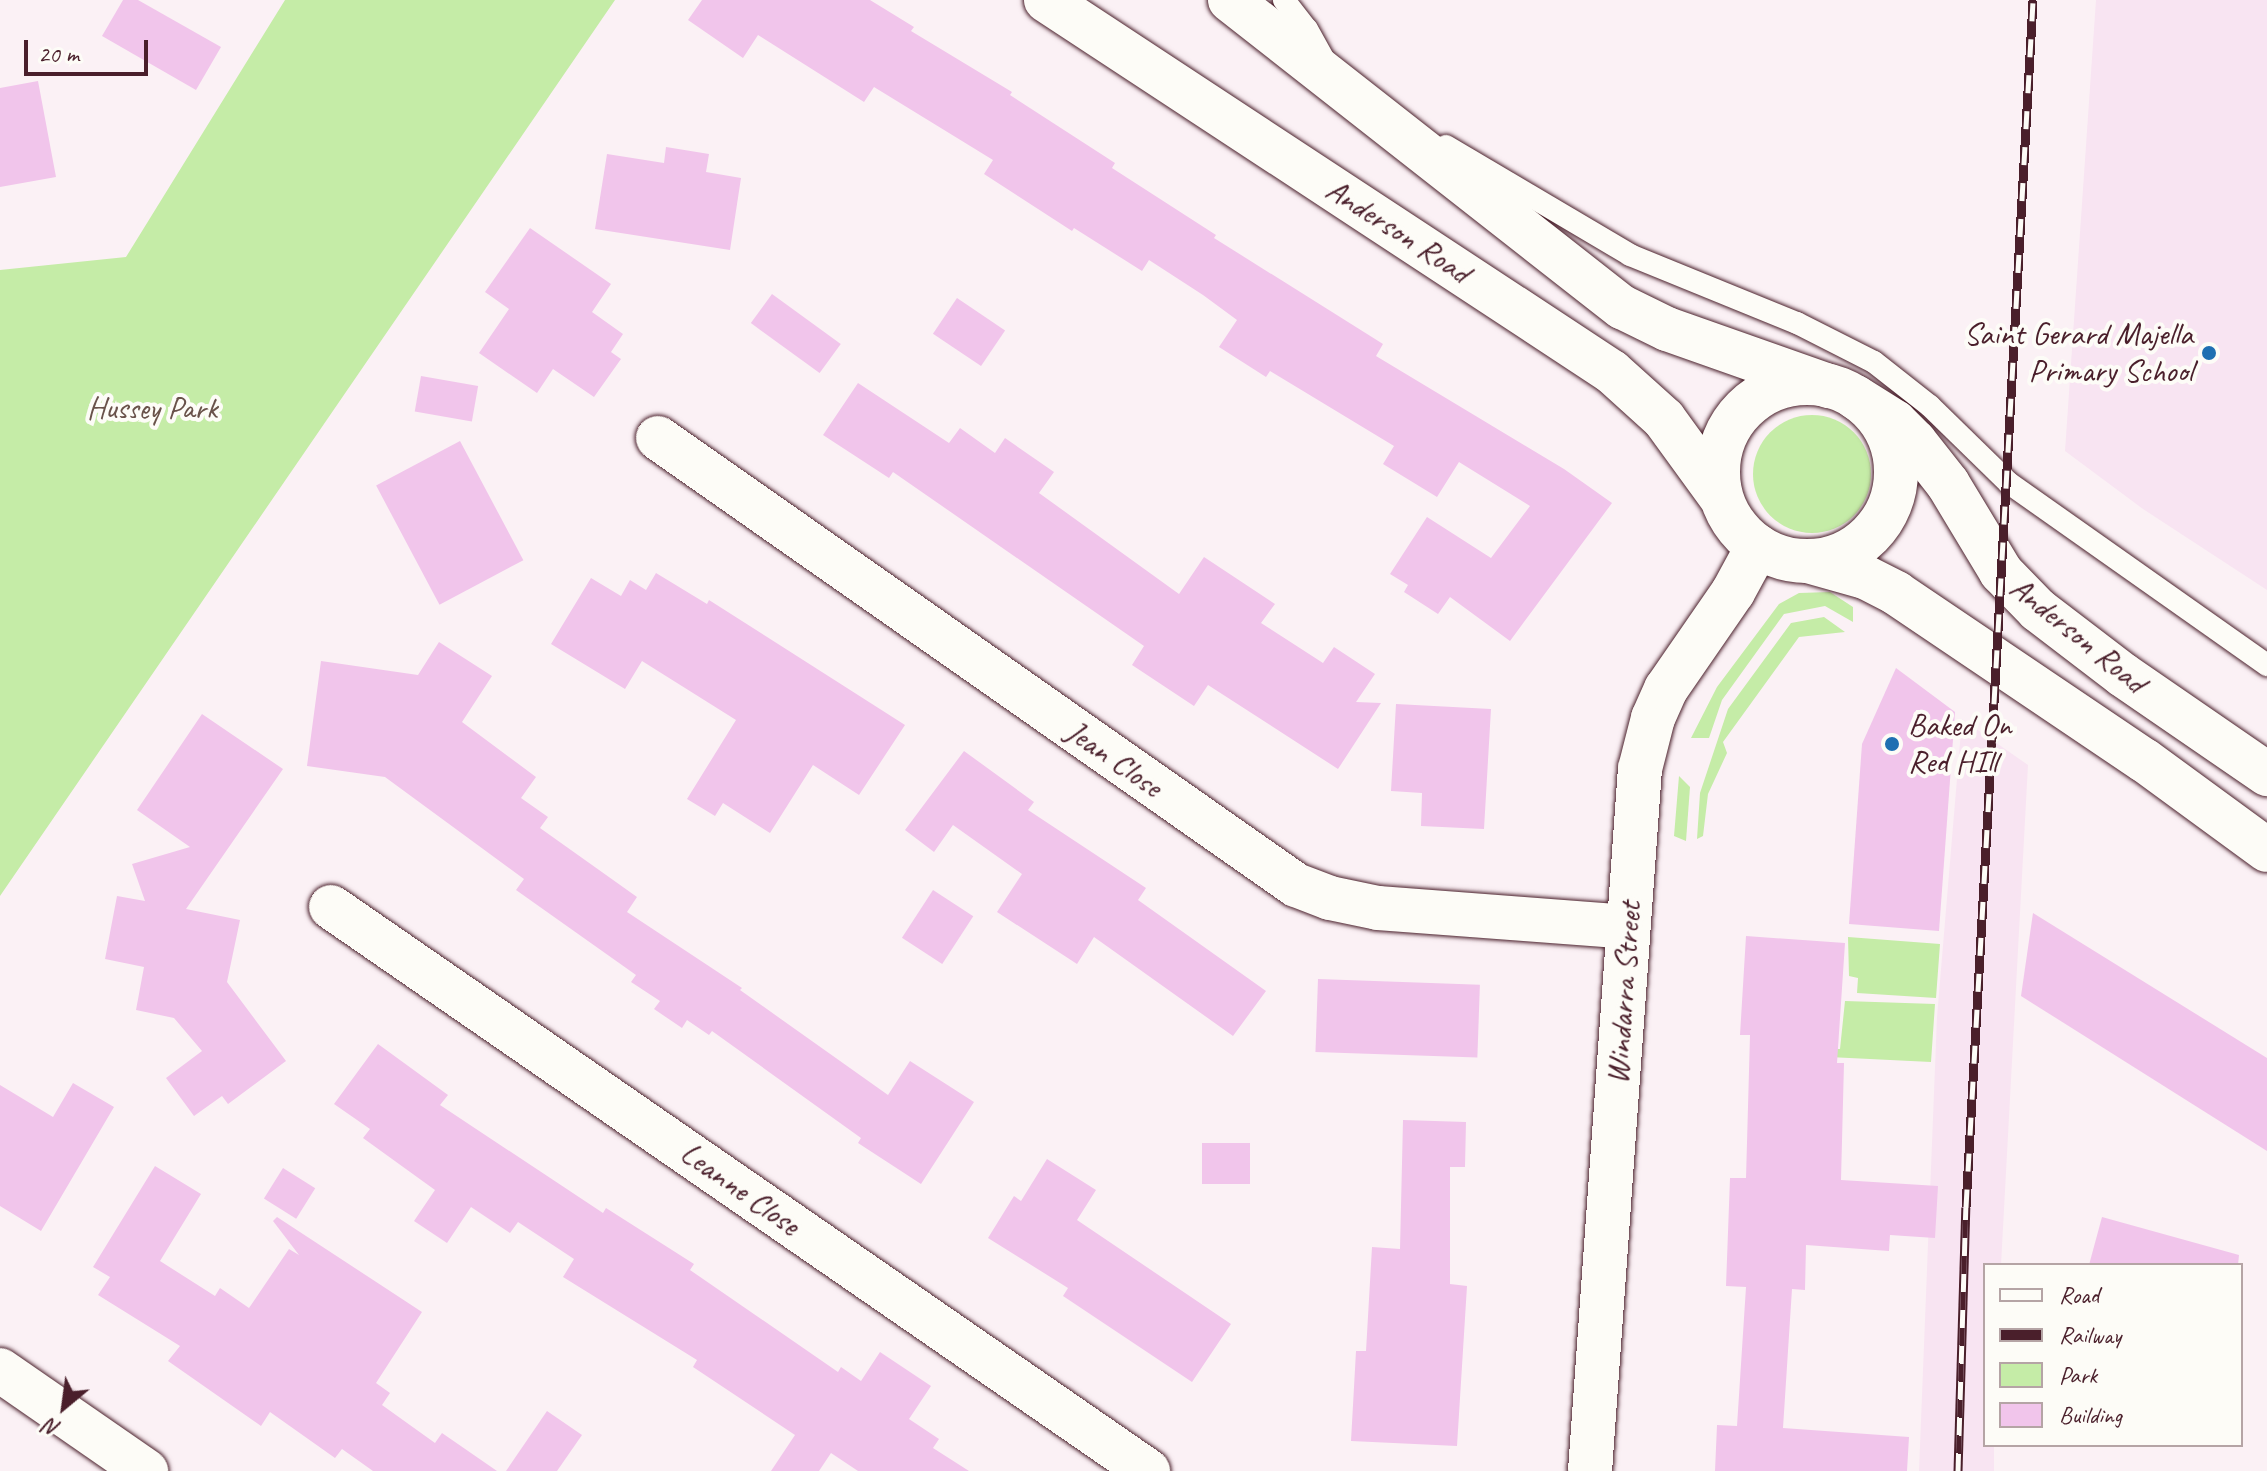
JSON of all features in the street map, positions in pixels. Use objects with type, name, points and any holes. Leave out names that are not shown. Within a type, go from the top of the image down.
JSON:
[{"type":"street","name":"Anderson Road","points":[[1046,0],[1612,372],[1664,419],[1720,496]]},
{"type":"street","name":"Anderson Road","points":[[1230,0],[1622,307],[1667,329],[1842,392],[1895,422],[1948,484],[2001,572],[2038,610],[2123,675],[2267,774]]},
{"type":"street","points":[[1789,384],[1842,392],[1873,412],[1891,441],[1897,474],[1893,497],[1884,518],[1861,543],[1830,558],[1808,561],[1782,557],[1758,546],[1735,524],[1720,496],[1717,470],[1722,443],[1743,409],[1764,393],[1789,384]]},
{"type":"street","name":"Jean Close","points":[[658,438],[1296,885],[1330,898],[1378,908],[1628,927]]},
{"type":"street","name":"Windarra Street","points":[[1590,1471],[1638,786],[1653,718],[1676,672],[1733,592],[1758,546]]},
{"type":"street","name":"Anderson Road","points":[[1808,561],[1855,573],[1896,593],[2144,760],[2267,850]]},
{"type":"street","name":"Leanne Close","points":[[331,907],[1148,1471]]},
{"type":"street","points":[[0,1370],[146,1471]]},
{"type":"lane","points":[[1284,0],[1313,38],[1334,81],[1607,243],[1658,268],[1812,329],[1874,362],[1930,406],[2009,483],[2267,665]]},
{"type":"shaded area","points":[[2096,0],[2267,0],[2267,590],[2143,509],[2065,451]]},
{"type":"shaded area","points":[[1962,719],[2028,765],[2001,1263],[1983,1263],[1983,1447],[1994,1447],[1994,1471],[1919,1471],[1937,1017]]},
{"type":"green space","name":"Hussey Park","points":[[285,0],[615,0],[0,896],[0,270],[126,257]]},
{"type":"green space","points":[[1812,415],[1835,419],[1854,432],[1867,451],[1871,474],[1867,497],[1854,516],[1835,529],[1812,533],[1789,529],[1770,516],[1757,497],[1753,474],[1757,451],[1770,432],[1789,419]]},
{"type":"green space","points":[[1830,592],[1853,607],[1853,622],[1825,606],[1784,614],[1722,700],[1709,738],[1691,738],[1717,687],[1779,604],[1799,593]]},
{"type":"green space","points":[[1824,617],[1845,632],[1799,637],[1723,742],[1727,753],[1708,794],[1703,836],[1697,839],[1700,793],[1728,709],[1791,623]]},
{"type":"green space","points":[[1679,776],[1690,787],[1686,841],[1674,836]]},
{"type":"green space","points":[[1848,937],[1940,944],[1936,998],[1857,993],[1858,978],[1849,976]]},
{"type":"green space","points":[[1845,1001],[1935,1004],[1931,1062],[1766,1054],[1765,1049],[1840,1049]]},
{"type":"building","points":[[123,0],[138,0],[221,47],[196,90],[102,36]]},
{"type":"building","points":[[702,0],[870,0],[914,27],[911,31],[1012,92],[1010,95],[1115,163],[1112,168],[1216,235],[1214,238],[1383,344],[1376,356],[1564,469],[1612,503],[1510,641],[1450,597],[1438,614],[1404,592],[1408,585],[1390,574],[1427,517],[1491,558],[1530,506],[1459,462],[1437,497],[1383,464],[1394,446],[1270,371],[1266,377],[1219,347],[1237,320],[1203,295],[1149,260],[1142,271],[1074,228],[1072,231],[984,174],[993,160],[874,87],[864,102],[758,35],[743,58],[688,20]]},
{"type":"building","points":[[38,81],[56,177],[0,187],[0,88]]},
{"type":"building","points":[[666,147],[709,154],[706,172],[741,178],[730,250],[595,229],[607,154],[664,163]]},
{"type":"building","points":[[530,228],[611,284],[592,312],[623,334],[611,352],[621,359],[594,397],[553,369],[537,393],[479,353],[509,309],[485,292]]},
{"type":"building","points":[[772,294],[841,344],[820,373],[751,323]]},
{"type":"building","points":[[957,298],[1005,330],[981,366],[933,334]]},
{"type":"building","points":[[421,376],[478,386],[472,422],[415,411]]},
{"type":"building","points":[[858,383],[949,443],[960,428],[995,453],[1005,438],[1054,472],[1039,493],[1179,594],[1204,557],[1275,604],[1261,623],[1323,663],[1334,647],[1375,674],[1356,702],[1381,703],[1338,769],[1208,685],[1194,706],[1132,665],[1144,646],[893,472],[889,478],[823,435]]},
{"type":"building","points":[[460,441],[523,560],[439,605],[376,486]]},
{"type":"building","points":[[656,573],[707,604],[709,600],[905,725],[859,795],[813,765],[770,833],[723,803],[715,816],[687,799],[736,720],[642,661],[625,689],[551,644],[591,578],[621,596],[630,580],[646,590]]},
{"type":"building","points":[[439,642],[492,676],[462,722],[536,777],[521,798],[548,817],[540,828],[637,897],[627,912],[742,988],[740,990],[888,1095],[910,1061],[974,1102],[921,1184],[858,1143],[861,1138],[712,1031],[709,1035],[687,1020],[682,1028],[654,1009],[660,1001],[631,982],[636,975],[516,890],[524,879],[385,777],[307,766],[321,661],[418,675]]},
{"type":"building","points":[[1896,668],[1955,712],[1939,931],[1849,924],[1862,744]]},
{"type":"building","points":[[1396,704],[1491,709],[1484,829],[1421,826],[1422,793],[1391,791]]},
{"type":"building","points":[[202,714],[283,769],[186,909],[240,920],[227,982],[286,1061],[228,1104],[222,1096],[194,1116],[166,1078],[202,1051],[174,1018],[136,1010],[144,967],[105,959],[117,896],[145,901],[132,864],[190,847],[137,810]]},
{"type":"building","points":[[964,751],[1034,802],[1028,810],[1146,888],[1138,900],[1266,991],[1233,1036],[1094,937],[1077,964],[997,912],[1022,874],[953,825],[934,852],[905,830]]},
{"type":"building","points":[[933,890],[973,916],[942,964],[902,938]]},
{"type":"building","points":[[2033,913],[2267,1058],[2267,1151],[2021,996]]},
{"type":"building","points":[[1746,936],[1845,943],[1837,1063],[1844,1063],[1841,1180],[1938,1186],[1935,1238],[1890,1235],[1889,1251],[1806,1245],[1805,1290],[1792,1289],[1783,1428],[1909,1437],[1907,1471],[1715,1471],[1717,1425],[1737,1426],[1746,1287],[1726,1286],[1730,1178],[1746,1178],[1750,1035],[1740,1035]]},
{"type":"building","points":[[1318,979],[1480,985],[1477,1058],[1315,1052]]},
{"type":"building","points":[[378,1044],[448,1095],[440,1105],[603,1213],[606,1208],[694,1264],[690,1270],[838,1372],[841,1367],[861,1381],[880,1352],[931,1386],[909,1419],[939,1439],[933,1448],[969,1471],[858,1471],[831,1453],[819,1471],[771,1471],[795,1435],[693,1367],[697,1360],[563,1277],[574,1259],[518,1222],[510,1233],[471,1207],[447,1243],[414,1221],[435,1190],[363,1138],[370,1129],[334,1104]]},
{"type":"building","points":[[73,1083],[114,1107],[41,1231],[0,1206],[0,1085],[53,1117]]},
{"type":"building","points":[[1403,1120],[1466,1122],[1465,1167],[1450,1167],[1450,1284],[1467,1286],[1457,1446],[1351,1441],[1356,1351],[1366,1351],[1372,1247],[1400,1249]]},
{"type":"building","points":[[1202,1143],[1250,1143],[1250,1184],[1202,1184]]},
{"type":"building","points":[[1047,1159],[1096,1190],[1077,1220],[1231,1324],[1192,1382],[1063,1296],[1068,1288],[988,1238],[1014,1196],[1021,1201]]},
{"type":"building","points":[[155,1166],[201,1194],[160,1261],[215,1296],[220,1288],[249,1308],[289,1249],[299,1255],[273,1221],[277,1217],[422,1312],[376,1383],[390,1393],[382,1405],[435,1443],[442,1433],[497,1471],[373,1471],[342,1449],[335,1458],[270,1412],[261,1426],[168,1361],[180,1346],[98,1295],[110,1277],[93,1267]]},
{"type":"building","points":[[283,1168],[315,1188],[296,1219],[264,1199]]},
{"type":"building","points":[[2102,1217],[2239,1255],[2238,1263],[2090,1263]]},
{"type":"building","points":[[547,1411],[582,1435],[557,1471],[506,1471]]},
{"type":"railway","points":[[1958,1471],[1966,1207],[2033,0]]},
{"type":"place","name":"Saint Gerard Majella Primary School","points":[[2209,353]]},
{"type":"place","name":"Baked On Red HIll","points":[[1892,744]]}]
